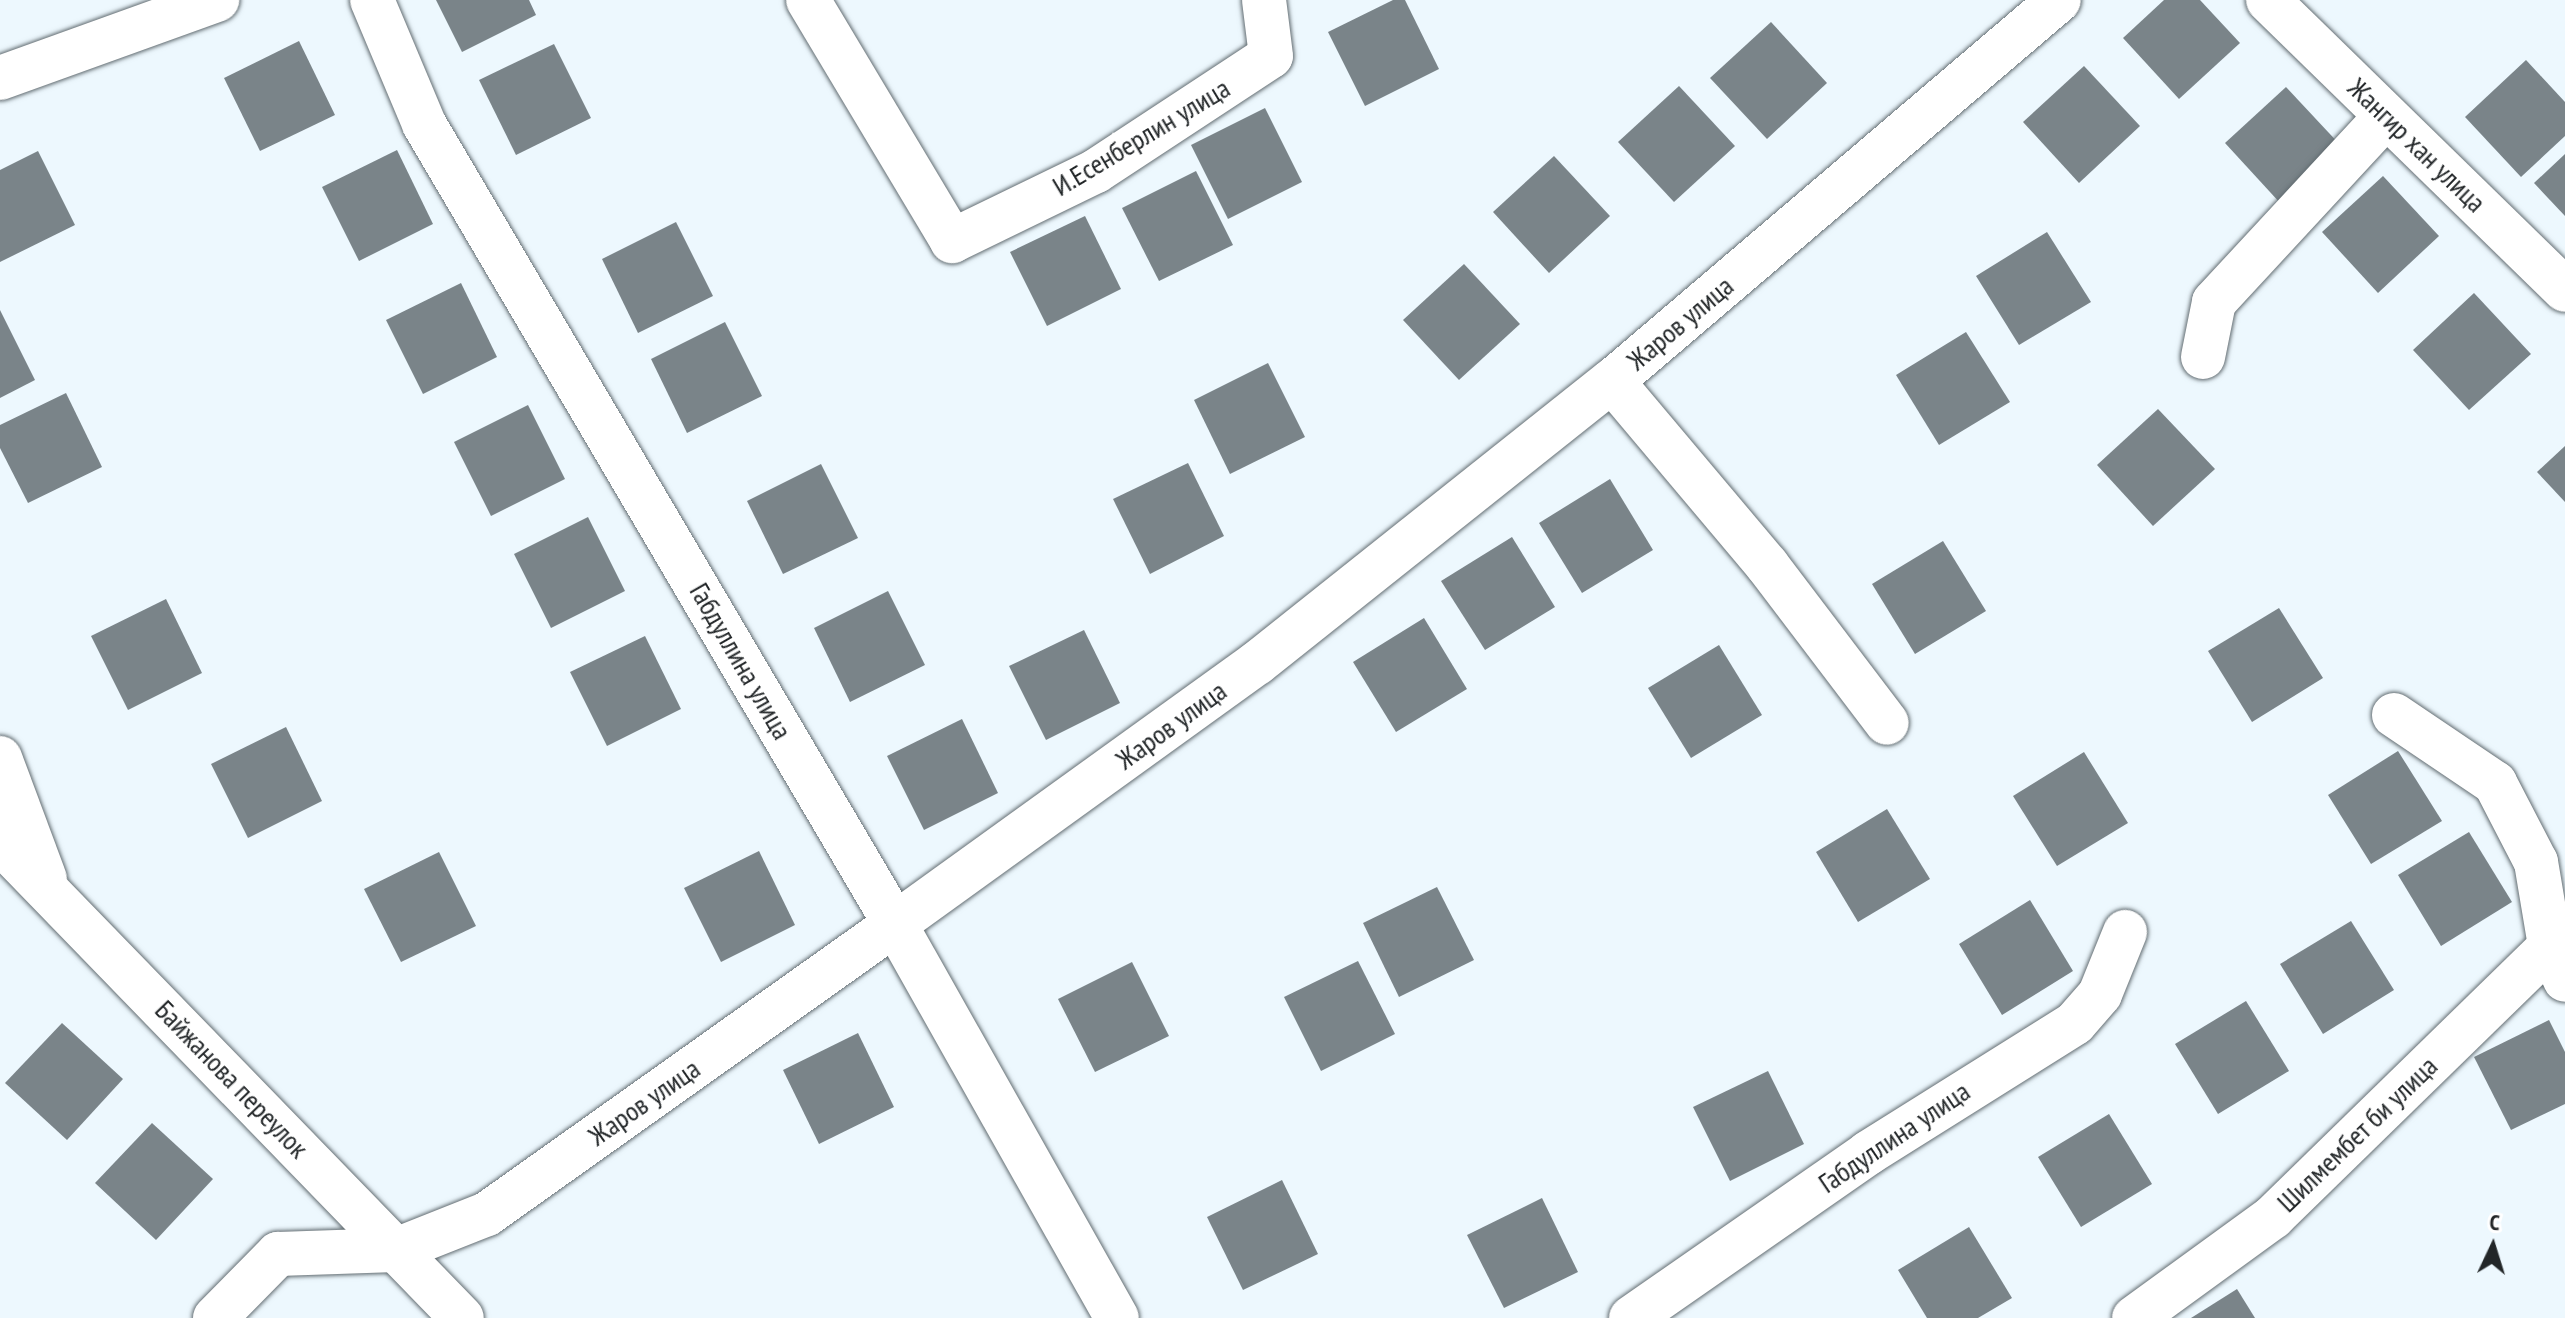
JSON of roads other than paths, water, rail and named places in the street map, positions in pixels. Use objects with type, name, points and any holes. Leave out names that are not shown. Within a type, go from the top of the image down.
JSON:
[{"type":"street","points":[[0,78],[217,0]]},
{"type":"street","name":"Габдуллина улица","points":[[372,0],[424,124],[895,924],[1117,1318]]},
{"type":"street","name":"И.Есенберлин улица","points":[[808,0],[952,241],[1096,171],[1271,56],[1264,0]]},
{"type":"street","name":"Жаров улица","points":[[215,1318],[278,1254],[396,1250],[487,1214],[895,924],[1257,663],[1612,381],[2059,0]]},
{"type":"street","name":"Жангир хан улица","points":[[2268,0],[2565,290]]},
{"type":"street","points":[[2203,357],[2214,302],[2386,116]]},
{"type":"street","points":[[1612,381],[1767,565],[1887,723]]},
{"type":"street","points":[[2394,715],[2495,783],[2536,862],[2560,953]]},
{"type":"street","points":[[0,758],[49,889]]},
{"type":"street","name":"Байжанова переулок","points":[[0,842],[49,889],[462,1318]]},
{"type":"street","name":"Габдуллина улица","points":[[1631,1318],[1868,1153],[2075,1023],[2100,994],[2125,932]]},
{"type":"street","name":"Шилмембет би улица","points":[[2134,1318],[2273,1217],[2560,953]]}]
